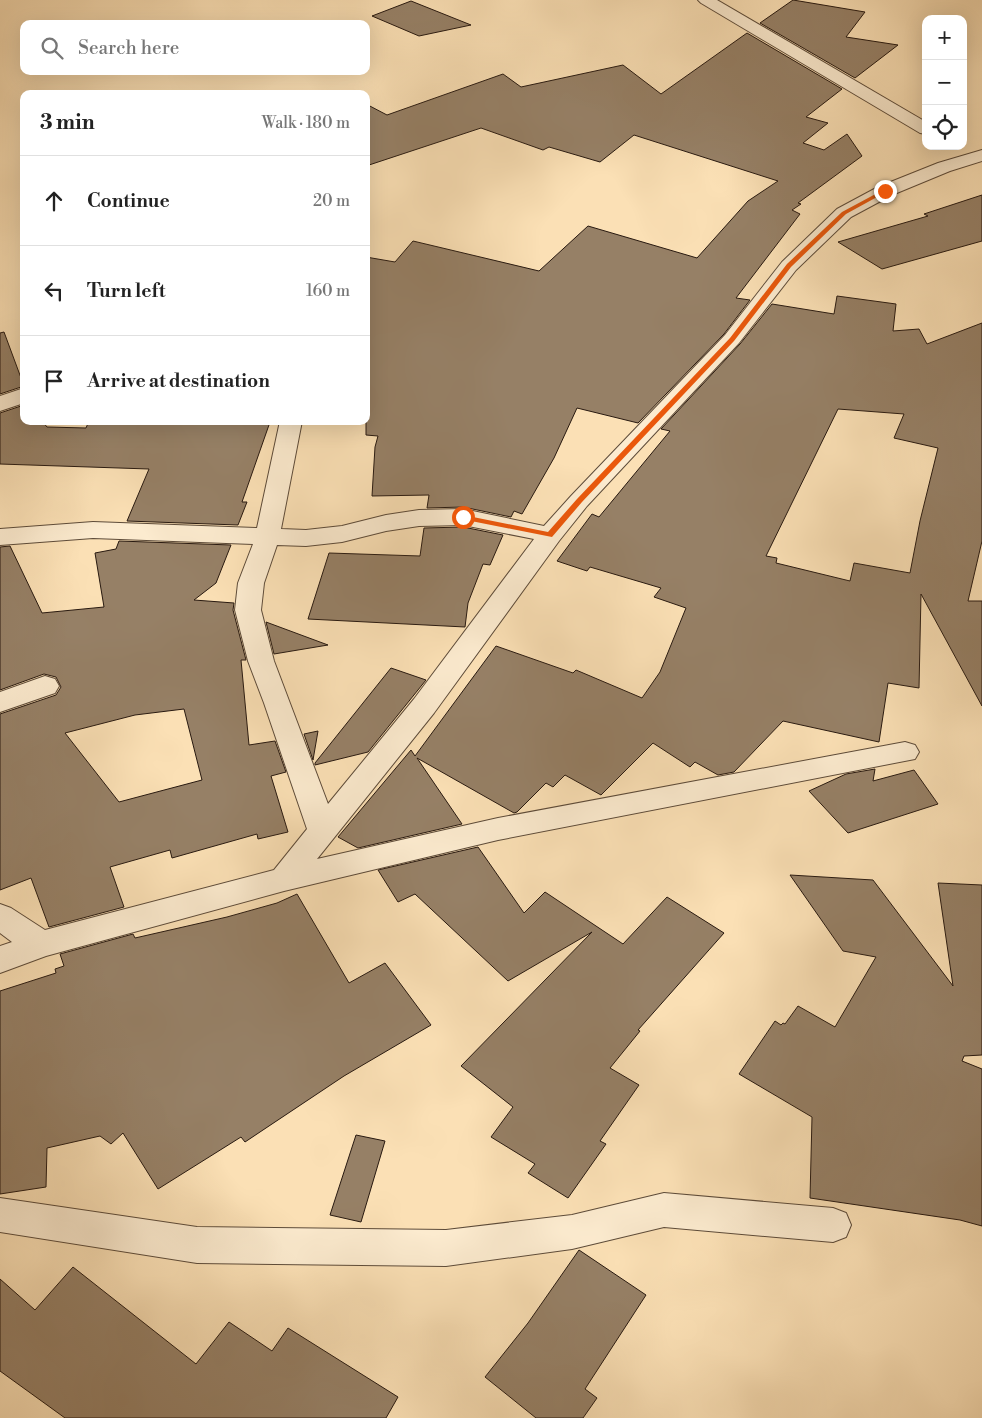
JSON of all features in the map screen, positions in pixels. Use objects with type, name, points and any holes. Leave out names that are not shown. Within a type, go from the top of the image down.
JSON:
[{"type":"street","points":[[706,0],[922,127]]},
{"type":"street","points":[[284,879],[424,706],[550,535],[732,339],[789,266],[844,213],[885,191],[974,155]]},
{"type":"street","points":[[0,404],[20,396]]},
{"type":"street","points":[[290,425],[268,535],[251,583],[248,610],[251,628],[261,661],[278,703],[323,831]]},
{"type":"street","points":[[0,537],[93,530],[268,535],[306,538],[342,534],[386,523],[419,518],[463,517],[550,535]]},
{"type":"street","points":[[0,702],[45,686]]},
{"type":"street","points":[[0,960],[42,944],[284,879],[498,829],[906,752]]},
{"type":"street","points":[[0,917],[42,944]]},
{"type":"street","points":[[0,1215],[197,1245],[356,1247],[446,1248],[572,1232],[664,1210],[833,1225]]},
{"type":"building","points":[[793,0],[865,12],[846,37],[898,45],[855,78],[760,23]]},
{"type":"building","points":[[411,1],[471,25],[419,36],[372,16]]},
{"type":"building","points":[[747,33],[842,89],[806,117],[828,123],[803,143],[824,150],[847,134],[862,156],[798,203],[801,204],[792,210],[800,214],[736,298],[750,300],[724,334],[638,423],[577,408],[554,458],[522,514],[514,511],[511,517],[463,507],[427,508],[429,495],[372,496],[375,447],[378,436],[366,435],[366,425],[370,425],[370,258],[395,262],[413,241],[539,271],[588,226],[697,258],[748,201],[778,181],[634,135],[600,162],[549,147],[543,150],[481,128],[370,165],[370,106],[387,115],[503,74],[521,87],[623,65],[661,94]]},
{"type":"building","points":[[982,195],[982,241],[882,269],[838,242],[928,216],[924,214]]},
{"type":"building","points":[[837,296],[896,304],[893,331],[919,329],[927,344],[982,323],[982,541],[968,601],[982,601],[982,706],[921,594],[919,688],[888,683],[879,742],[783,721],[734,772],[718,775],[695,762],[690,767],[653,743],[601,795],[565,775],[553,787],[546,783],[514,813],[417,758],[462,824],[358,848],[338,837],[411,750],[415,756],[496,646],[573,673],[576,670],[642,698],[660,672],[686,608],[654,597],[661,588],[590,567],[587,571],[557,561],[592,514],[599,517],[670,431],[661,429],[740,344],[772,304],[834,314]],"holes":[[[838,409],[904,414],[894,438],[938,448],[920,521],[910,573],[854,563],[850,581],[776,563],[777,558],[766,556]]]},
{"type":"building","points":[[4,332],[20,375],[20,387],[0,394],[0,333]]},
{"type":"building","points":[[20,406],[20,425],[45,425],[47,427],[86,428],[87,425],[269,425],[242,502],[247,502],[238,525],[127,521],[149,469],[0,464],[0,413]]},
{"type":"building","points":[[463,527],[503,535],[490,565],[483,564],[468,603],[465,627],[308,619],[329,553],[420,556],[424,528]]},
{"type":"building","points":[[119,541],[231,545],[216,583],[194,600],[234,603],[233,610],[246,660],[241,660],[249,745],[275,741],[286,772],[271,776],[288,832],[258,839],[257,834],[172,858],[170,850],[110,867],[124,907],[49,927],[31,878],[0,890],[0,714],[56,695],[61,687],[56,677],[44,674],[0,690],[0,547],[10,546],[42,613],[104,607],[95,553],[116,549]],"holes":[[[184,709],[202,780],[119,802],[65,733],[135,715]]]},
{"type":"building","points":[[266,622],[328,645],[274,654]]},
{"type":"building","points":[[391,668],[426,680],[368,752],[315,765],[315,763]]},
{"type":"building","points":[[318,731],[313,760],[304,734]]},
{"type":"building","points":[[875,769],[873,781],[914,770],[938,804],[848,833],[809,791],[846,774]]},
{"type":"building","points":[[478,847],[524,913],[545,892],[623,944],[667,897],[724,933],[638,1030],[640,1031],[610,1068],[639,1085],[600,1141],[606,1144],[568,1198],[528,1173],[535,1164],[491,1137],[513,1107],[461,1066],[592,932],[508,981],[415,894],[398,902],[378,870]]},
{"type":"building","points":[[790,875],[873,880],[953,986],[938,883],[982,885],[982,1055],[964,1056],[962,1061],[982,1069],[982,1226],[960,1220],[810,1198],[812,1117],[739,1074],[775,1021],[781,1025],[785,1024],[798,1006],[835,1027],[876,957],[843,951]]},
{"type":"building","points":[[297,894],[349,983],[385,963],[431,1025],[344,1076],[245,1142],[241,1137],[158,1189],[123,1133],[111,1144],[100,1136],[47,1148],[46,1187],[0,1194],[0,991],[56,973],[55,969],[64,966],[60,954],[133,934],[135,938],[227,917],[277,903]]},
{"type":"building","points":[[356,1135],[385,1141],[361,1222],[330,1215]]},
{"type":"building","points":[[579,1250],[646,1295],[585,1389],[597,1398],[583,1418],[536,1418],[485,1377],[528,1323]]},
{"type":"building","points":[[73,1267],[196,1364],[229,1322],[272,1351],[288,1328],[398,1397],[386,1418],[65,1418],[0,1371],[0,1279],[35,1310]]},
{"type":"route","points":[[463,517],[550,535],[732,339],[789,266],[844,213],[885,191]]}]
